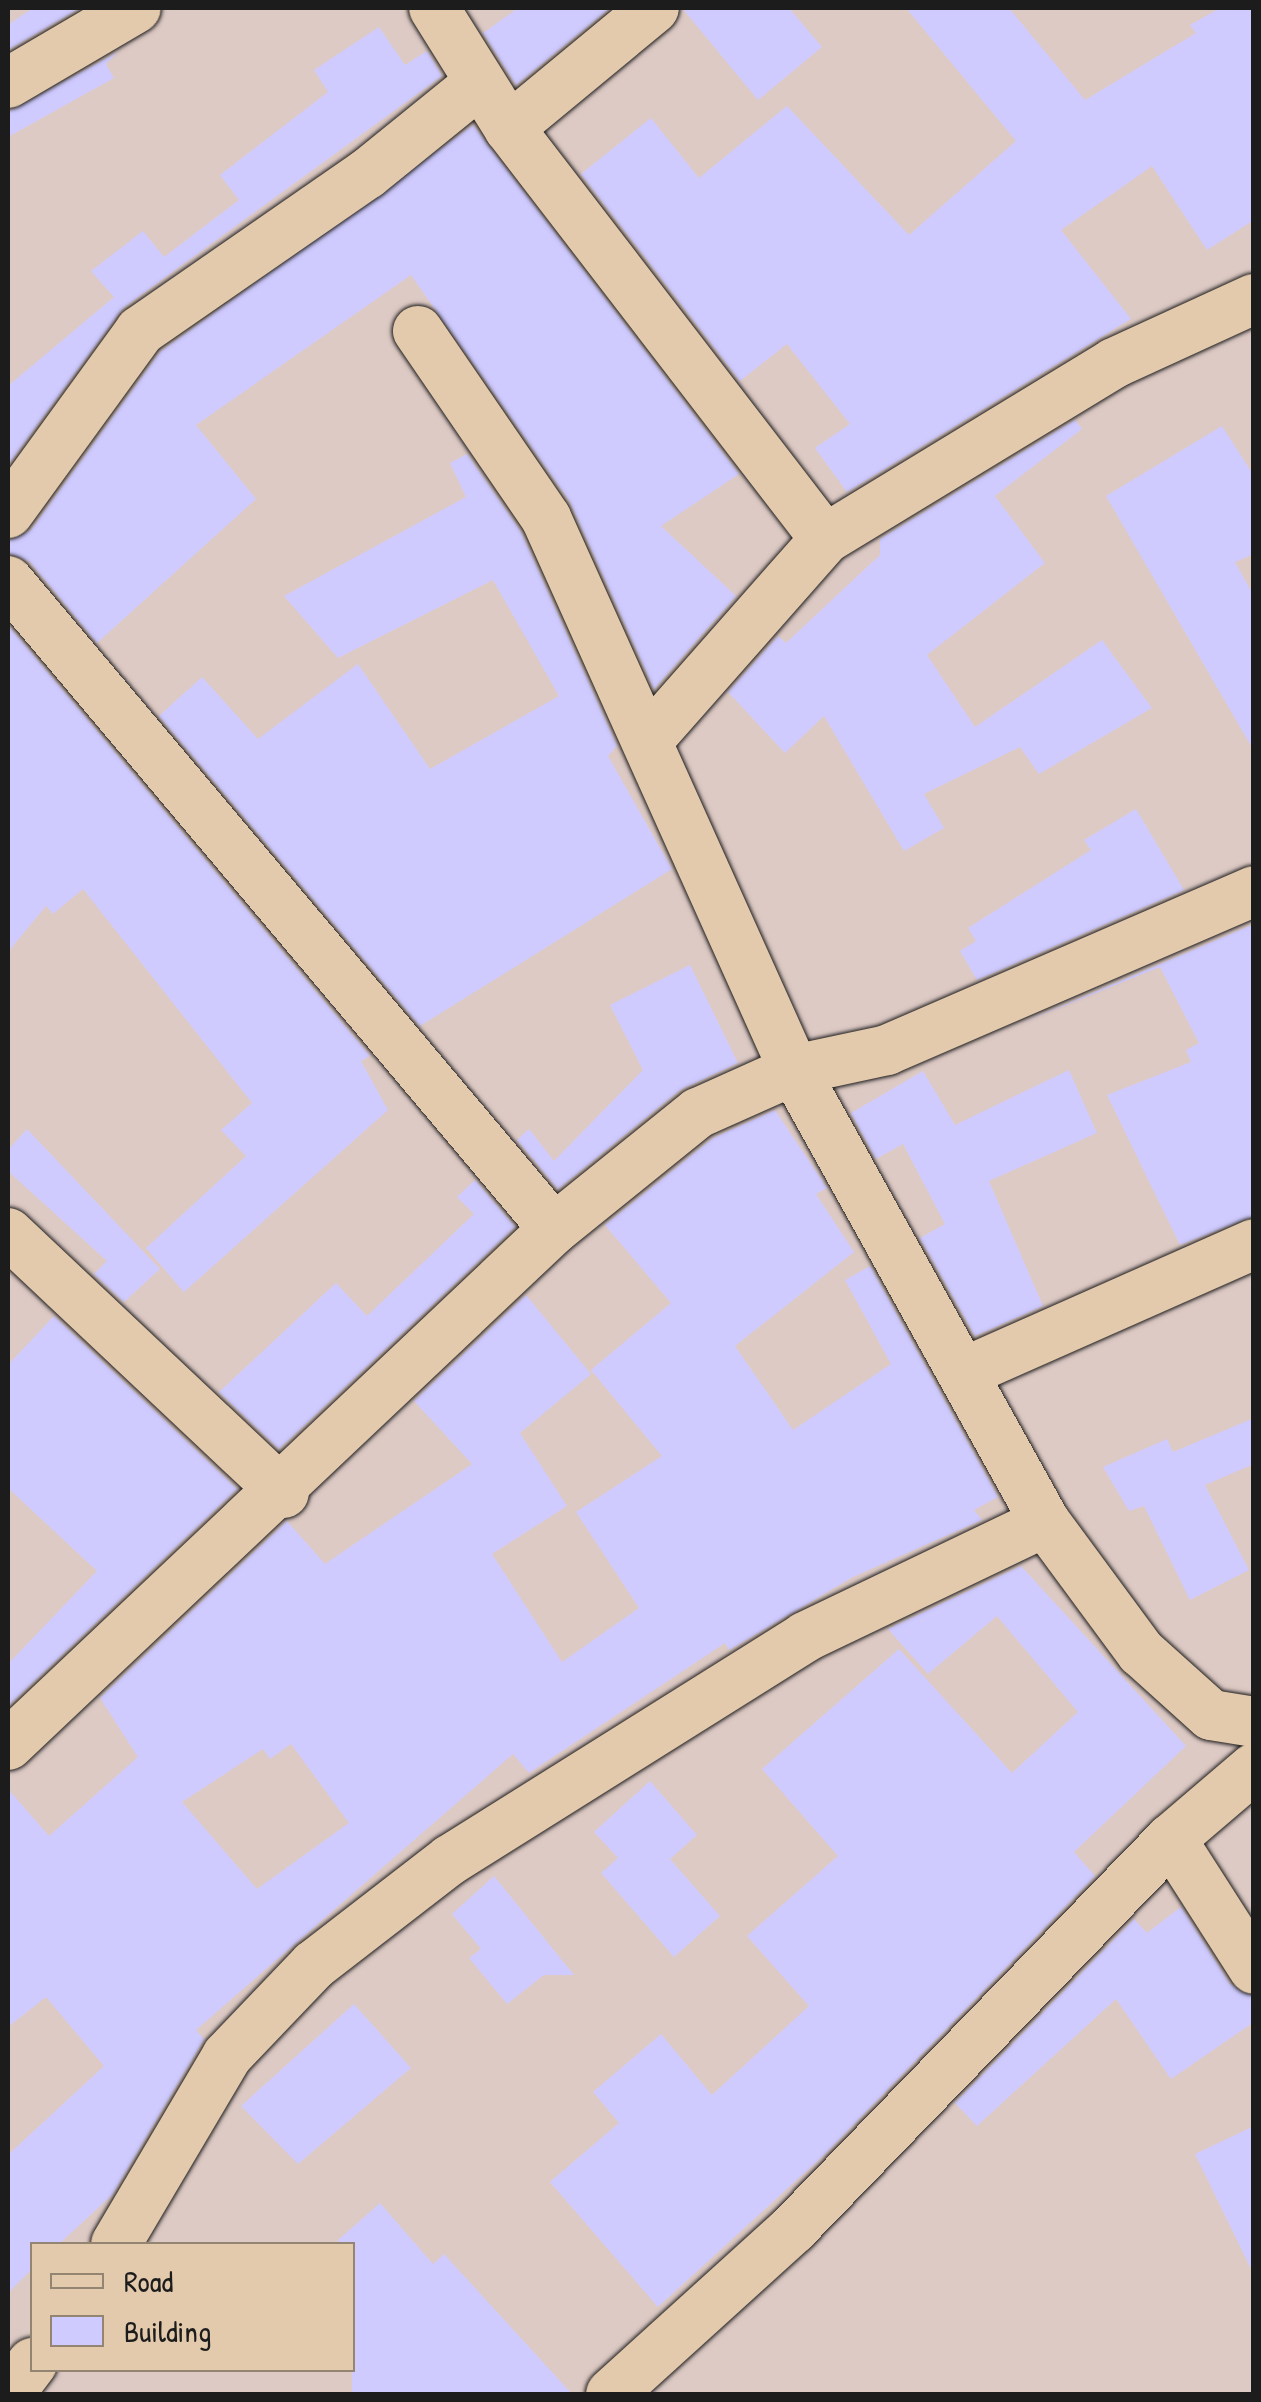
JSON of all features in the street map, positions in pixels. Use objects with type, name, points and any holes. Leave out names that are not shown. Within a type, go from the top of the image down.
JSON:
[{"type":"street","points":[[8,83],[136,8]]},
{"type":"street","points":[[434,8],[509,128],[825,540]]},
{"type":"street","points":[[509,128],[654,8]]},
{"type":"street","points":[[8,513],[140,331],[367,174],[478,84]]},
{"type":"street","points":[[648,740],[825,540],[1114,363],[1254,298]]},
{"type":"street","points":[[418,331],[546,518],[794,1070],[1045,1522],[1142,1652],[1211,1716],[1254,1722]]},
{"type":"street","points":[[8,580],[554,1230]]},
{"type":"street","points":[[8,1746],[284,1493],[554,1230],[698,1113],[794,1070],[887,1050],[1254,891]]},
{"type":"street","points":[[8,1233],[284,1493]]},
{"type":"street","points":[[963,1373],[1254,1244]]},
{"type":"street","points":[[117,2242],[228,2056],[374,1918],[450,1860],[805,1638],[1045,1522]]},
{"type":"street","points":[[611,2394],[793,2229],[1171,1839],[1254,1768]]},
{"type":"street","points":[[1171,1839],[1254,1969]]},
{"type":"street","points":[[9,2394],[30,2366]]},
{"type":"building","points":[[33,8],[80,8],[8,50],[8,25]]},
{"type":"building","points":[[518,8],[610,8],[516,85],[483,33]]},
{"type":"building","points":[[682,8],[789,8],[822,47],[758,100]]},
{"type":"building","points":[[906,8],[1009,8],[1085,100],[1196,33],[1190,25],[1220,8],[1254,8],[1254,220],[1207,250],[1152,166],[1061,230],[1131,319],[847,492],[815,448],[850,424],[787,344],[740,381],[581,174],[651,118],[699,178],[787,106],[909,235],[1016,141]]},
{"type":"building","points":[[379,27],[405,65],[427,51],[442,76],[123,308],[8,465],[8,386],[114,297],[91,271],[143,231],[164,257],[239,200],[220,175],[328,92],[314,70]]},
{"type":"building","points":[[118,52],[106,64],[114,78],[8,137],[8,112]]},
{"type":"building","points":[[473,125],[739,474],[661,526],[736,596],[654,689],[570,502],[411,275],[196,425],[256,499],[97,643],[30,562],[8,553],[8,541],[31,530],[160,352]]},
{"type":"building","points":[[1075,420],[1082,429],[995,496],[1045,563],[927,655],[975,727],[1102,640],[1152,708],[1039,774],[1020,747],[924,794],[944,828],[904,851],[824,716],[785,753],[728,692],[778,636],[786,643],[880,555],[880,539]]},
{"type":"building","points":[[1222,426],[1254,476],[1254,554],[1235,562],[1254,596],[1254,751],[1106,496]]},
{"type":"building","points":[[467,454],[521,532],[617,746],[608,756],[672,869],[420,1026],[159,716],[202,677],[258,739],[358,664],[430,769],[559,696],[493,580],[338,658],[284,596],[466,497],[450,463]]},
{"type":"building","points":[[8,625],[370,1056],[361,1061],[388,1110],[184,1292],[146,1248],[246,1156],[221,1130],[252,1103],[83,889],[53,914],[46,906],[8,952]]},
{"type":"building","points":[[1136,809],[1184,890],[977,980],[960,951],[976,941],[968,928],[1091,850],[1084,840]]},
{"type":"building","points":[[1254,924],[1254,1216],[1180,1245],[1107,1095],[1191,1062],[1186,1050],[1199,1043],[1160,967],[1015,1026]]},
{"type":"building","points":[[690,965],[738,1063],[680,1090],[558,1189],[517,1140],[529,1129],[554,1161],[643,1070],[610,1005]]},
{"type":"building","points":[[1069,1070],[1097,1133],[989,1181],[1043,1306],[975,1336],[920,1238],[945,1224],[903,1144],[876,1159],[851,1113],[923,1071],[955,1125]]},
{"type":"building","points":[[775,1110],[827,1188],[816,1194],[854,1252],[735,1346],[793,1430],[891,1364],[845,1280],[870,1266],[998,1497],[974,1510],[982,1520],[853,1577],[729,1650],[725,1643],[529,1773],[513,1754],[196,2030],[204,2039],[112,2195],[61,2242],[30,2242],[30,2271],[8,2293],[8,2155],[104,2066],[46,1997],[8,2027],[8,1789],[49,1836],[138,1757],[100,1698],[287,1521],[325,1564],[472,1464],[414,1401],[526,1295],[591,1374],[520,1433],[567,1506],[492,1554],[562,1662],[639,1608],[576,1512],[662,1456],[591,1370],[671,1303],[605,1225],[713,1138]],"holes":[[[291,1744],[349,1823],[257,1889],[182,1802],[263,1749],[270,1759]]]},
{"type":"building","points":[[27,1129],[160,1269],[124,1302],[94,1274],[107,1261],[8,1171],[8,1150]]},
{"type":"building","points":[[475,1180],[515,1227],[279,1449],[219,1392],[336,1283],[367,1316],[474,1214],[457,1197]]},
{"type":"building","points":[[54,1316],[237,1489],[8,1706],[8,1664],[97,1571],[8,1488],[8,1365]]},
{"type":"building","points":[[1254,1418],[1254,1464],[1205,1485],[1249,1570],[1190,1600],[1144,1506],[1129,1511],[1103,1467],[1167,1439],[1173,1452]]},
{"type":"building","points":[[1021,1566],[1186,1746],[1074,1852],[1095,1876],[824,2155],[658,2307],[550,2182],[619,2123],[593,2092],[661,2034],[712,2095],[809,2006],[747,1936],[838,1856],[762,1769],[899,1649],[1012,1773],[1078,1712],[997,1616],[928,1674],[888,1629]]},
{"type":"building","points":[[650,1781],[697,1835],[670,1859],[720,1916],[674,1957],[601,1873],[618,1858],[594,1832]]},
{"type":"building","points":[[494,1876],[574,1975],[544,1975],[507,2004],[469,1958],[481,1949],[452,1914]]},
{"type":"building","points":[[1181,1907],[1230,1984],[1254,1997],[1254,2022],[1171,2079],[1116,1999],[977,2126],[955,2103],[1134,1919],[1147,1933]]},
{"type":"building","points":[[354,2004],[411,2068],[298,2164],[241,2106]]},
{"type":"building","points":[[1254,2126],[1254,2275],[1195,2154]]},
{"type":"building","points":[[380,2203],[433,2264],[444,2254],[572,2394],[352,2394],[355,2242],[337,2241]]}]
